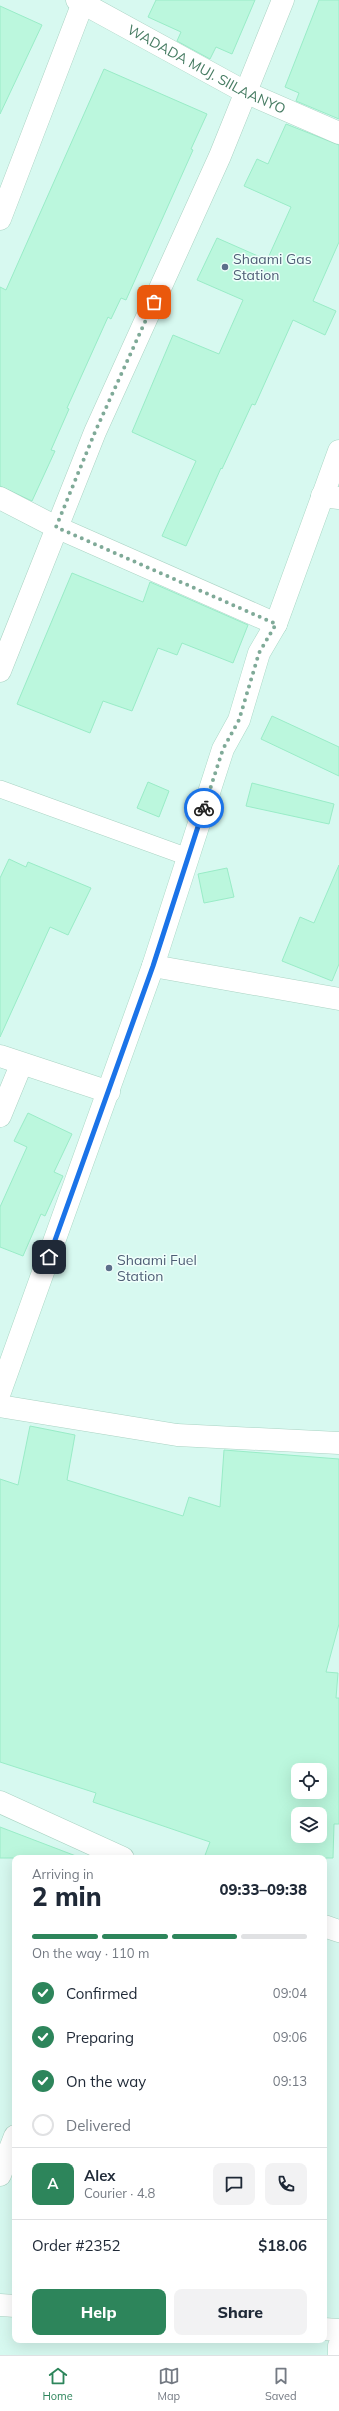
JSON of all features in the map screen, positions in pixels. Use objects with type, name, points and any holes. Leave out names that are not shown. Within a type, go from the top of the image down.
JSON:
[{"type":"street","points":[[0,671],[95,432],[220,156],[283,0]]},
{"type":"street","points":[[0,218],[81,2]]},
{"type":"street","name":"WADADA MUJ. SIILAANYO","points":[[81,2],[245,92],[339,133]]},
{"type":"street","points":[[0,1392],[153,966],[223,749],[239,720],[259,653],[276,624],[331,497],[339,451]]},
{"type":"street","points":[[0,498],[56,527],[276,624]]},
{"type":"street","points":[[153,966],[339,999]]},
{"type":"street","points":[[0,1056],[21,1065],[109,1092]]},
{"type":"street","points":[[0,1116],[21,1065]]},
{"type":"street","points":[[0,1406],[177,1434],[339,1444]]},
{"type":"street","points":[[0,1802],[112,1855]]},
{"type":"street","points":[[327,1927],[339,1931]]},
{"type":"street","points":[[0,2175],[12,2144]]},
{"type":"street","points":[[0,2305],[12,2306]]},
{"type":"street","points":[[327,2329],[339,2330]]},
{"type":"street","points":[[339,2346],[339,2355]]},
{"type":"lane","points":[[0,789],[188,857]]},
{"type":"shaded area","points":[[0,0],[339,0],[339,2355],[0,2355]]},
{"type":"building","points":[[156,0],[255,0],[232,54],[216,47],[210,59],[177,41],[181,32],[148,17]]},
{"type":"building","points":[[319,0],[339,0],[339,119],[296,101],[299,93],[285,87]]},
{"type":"building","points":[[0,6],[42,25],[0,114]]},
{"type":"building","points":[[104,69],[207,114],[191,149],[193,150],[126,300],[121,298],[111,319],[108,317],[67,408],[69,409],[51,450],[55,451],[32,501],[0,486],[0,287],[6,290]]},
{"type":"building","points":[[286,124],[339,145],[339,242],[313,301],[336,311],[325,335],[293,320],[255,405],[252,404],[186,546],[162,536],[196,461],[132,432],[173,335],[219,354],[243,300],[197,280],[217,238],[267,260],[268,258],[291,207],[244,186],[257,159],[268,164]]},
{"type":"building","points":[[72,573],[143,602],[150,582],[248,625],[233,663],[182,643],[177,655],[158,648],[132,711],[103,701],[90,733],[17,704]]},
{"type":"building","points":[[272,716],[339,747],[339,776],[261,739]]},
{"type":"building","points":[[148,782],[169,791],[159,817],[137,808]]},
{"type":"building","points":[[252,783],[334,804],[329,824],[246,806]]},
{"type":"building","points":[[9,859],[26,867],[28,862],[91,888],[68,935],[50,927],[0,1037],[0,878]]},
{"type":"building","points":[[339,865],[339,964],[332,981],[282,961],[300,917],[314,923]]},
{"type":"building","points":[[227,868],[234,897],[204,903],[198,874]]},
{"type":"building","points":[[28,1113],[72,1134],[54,1172],[63,1176],[45,1216],[41,1214],[23,1256],[0,1247],[0,1207],[27,1147],[14,1141]]},
{"type":"building","points":[[30,1426],[75,1435],[67,1480],[183,1516],[189,1497],[220,1507],[224,1450],[339,1459],[339,1624],[326,1672],[338,1673],[336,1698],[339,1698],[339,1824],[334,1824],[333,1858],[327,1858],[327,1855],[205,1855],[210,1842],[93,1802],[96,1793],[0,1762],[0,1479],[18,1485]]},
{"type":"building","points":[[0,1827],[73,1855],[12,1855],[12,1858],[0,1858]]},
{"type":"way so far","points":[[154,302],[95,432],[56,527],[276,624],[259,653],[239,720],[223,749],[204,808]]},
{"type":"place","name":"Shaami Gas Station","points":[[225,267]]},
{"type":"place","name":"Shaami Fuel Station","points":[[109,1268]]},
{"type":"route","points":[[49,1257],[153,966],[204,808]]}]
